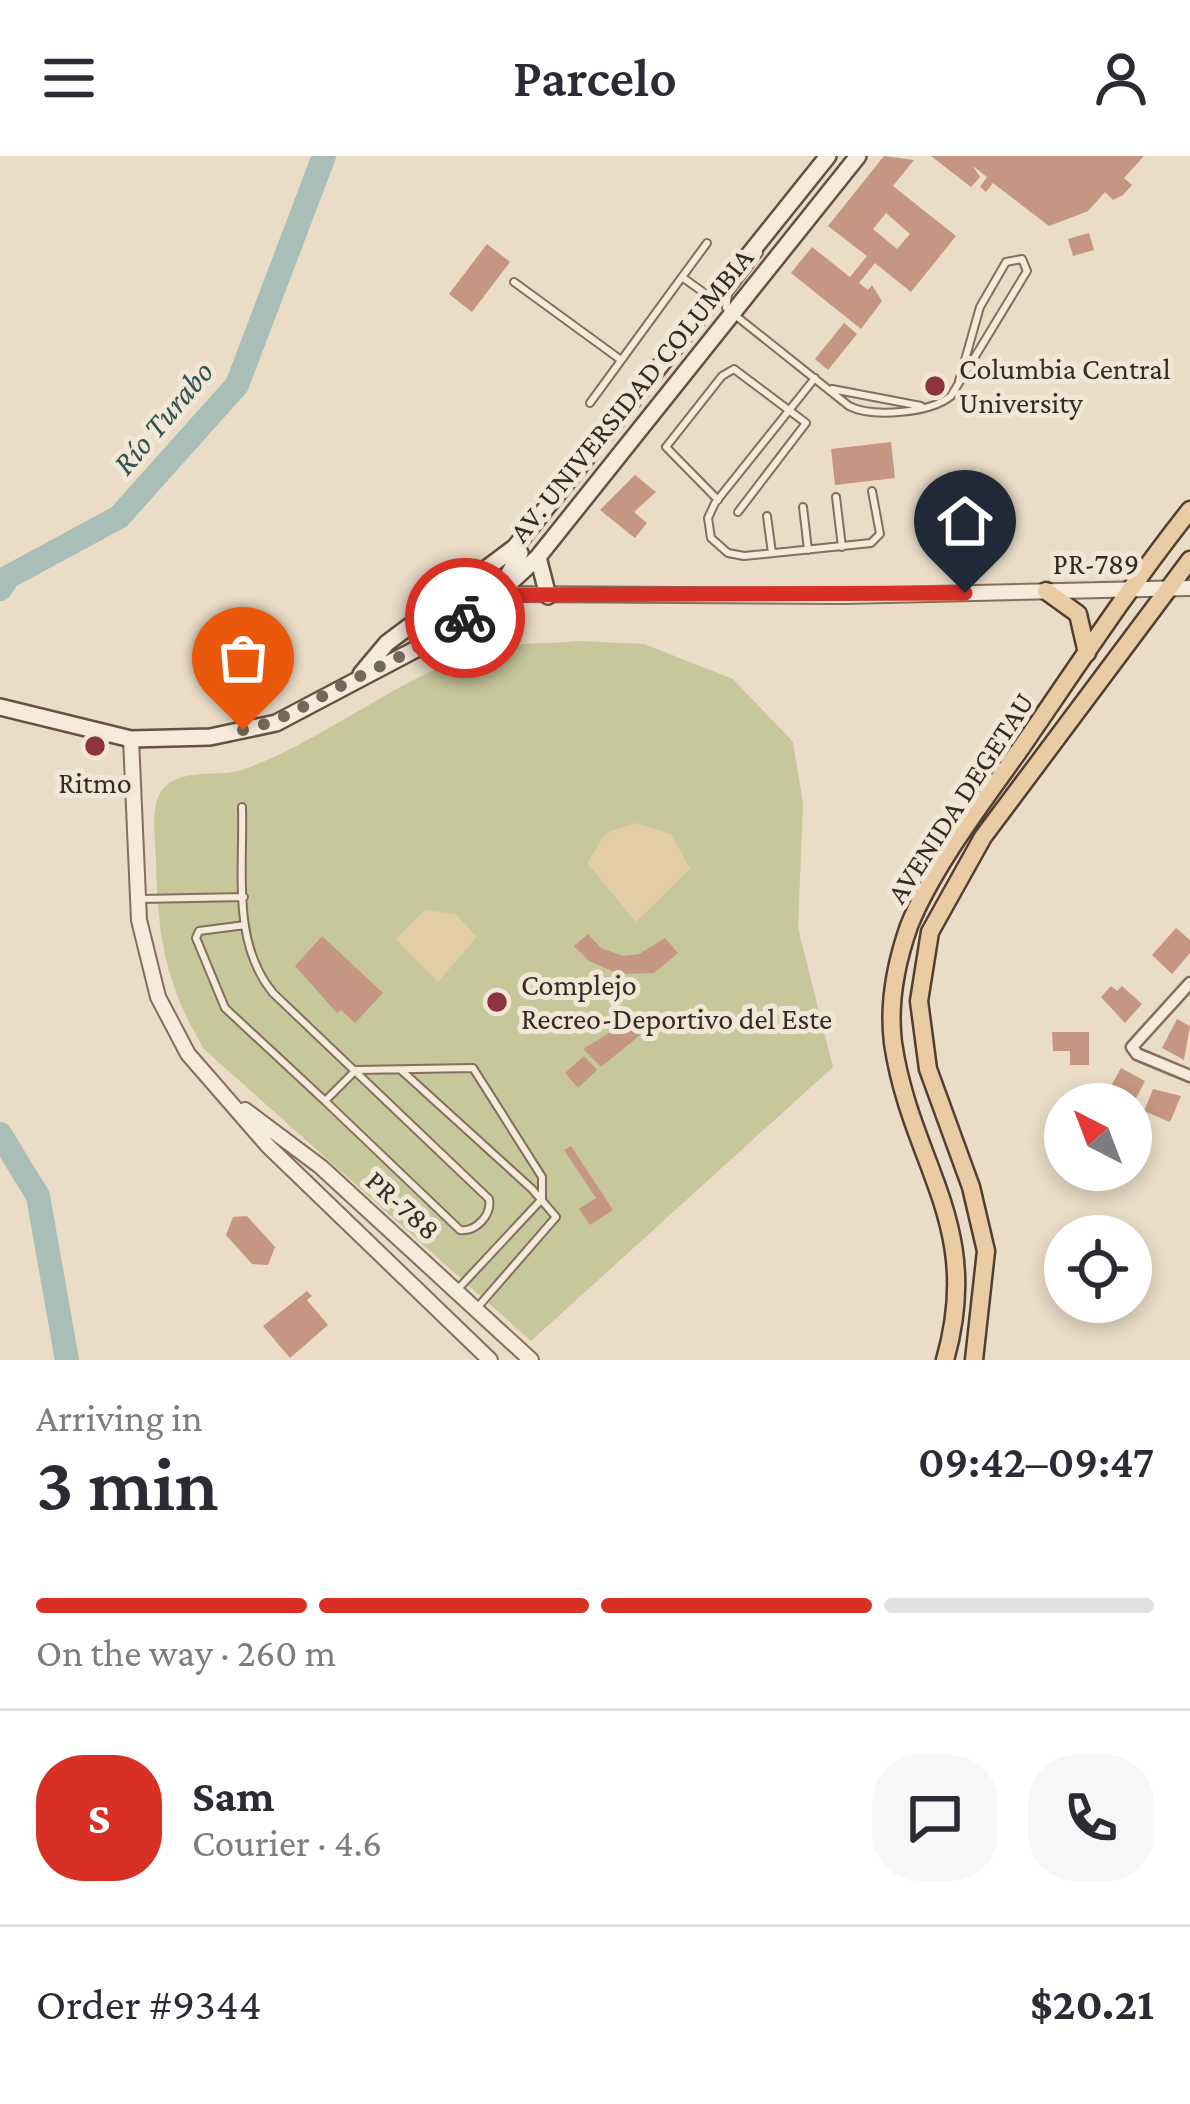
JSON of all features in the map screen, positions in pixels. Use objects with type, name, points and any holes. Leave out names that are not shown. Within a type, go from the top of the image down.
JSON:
[{"type":"main road","name":"AV. UNIVERSIDAD COLUMBIA","points":[[359,676],[387,643],[515,548],[828,156]]},
{"type":"main road","name":"AV. UNIVERSIDAD COLUMBIA","points":[[0,707],[131,739],[210,737],[276,723],[359,676],[397,662],[498,595],[538,557],[858,156]]},
{"type":"main road","points":[[713,299],[732,314]]},
{"type":"main road","points":[[410,627],[473,597],[498,595],[509,567],[580,479],[597,445]]},
{"type":"main road","name":"AVENIDA DEGETAU","points":[[945,1360],[958,1296],[957,1246],[897,1060],[894,972],[911,921],[986,799],[1127,589],[1190,510]]},
{"type":"main road","points":[[538,557],[540,583],[548,596]]},
{"type":"main road","name":"AVENIDA DEGETAU","points":[[974,1360],[986,1251],[971,1187],[928,1070],[919,1001],[930,932],[982,837],[1190,560]]},
{"type":"main road","points":[[1046,591],[1078,614],[1087,653]]},
{"type":"street","name":"PR-789","points":[[498,595],[1167,592],[1190,588]]},
{"type":"street","name":"PR-788","points":[[131,739],[137,899],[158,997],[188,1054],[300,1178],[490,1360]]},
{"type":"street","points":[[1190,982],[1132,1047],[1137,1054],[1190,1076]]},
{"type":"street","name":"PR-788","points":[[231,1101],[321,1167],[531,1360]]},
{"type":"street","points":[[437,1311],[457,1291]]},
{"type":"street","points":[[457,1329],[476,1309]]},
{"type":"lane","points":[[772,226],[726,299],[732,314],[859,411],[947,400],[959,381],[1027,271],[1022,259],[1006,262],[980,307],[959,381]]},
{"type":"lane","points":[[590,403],[706,243]]},
{"type":"lane","points":[[682,277],[713,299]]},
{"type":"lane","points":[[514,282],[621,360]]},
{"type":"lane","points":[[718,500],[667,451],[669,440],[722,376],[734,369],[790,409],[805,427],[738,512]]},
{"type":"lane","points":[[814,379],[718,500],[707,527],[716,545],[744,556],[871,543],[880,534],[872,491]]},
{"type":"lane","points":[[830,389],[921,406]]},
{"type":"lane","points":[[836,497],[842,547]]},
{"type":"lane","points":[[803,507],[808,550]]},
{"type":"lane","points":[[767,516],[772,553]]},
{"type":"lane","points":[[242,807],[245,925],[249,953],[262,980],[490,1199],[488,1213],[474,1228],[460,1231],[225,1007],[196,938],[199,931],[245,925]]},
{"type":"lane","points":[[137,899],[244,897]]},
{"type":"lane","points":[[398,1067],[542,1199],[554,1222],[476,1309]]},
{"type":"lane","points":[[325,1101],[356,1070],[472,1069],[542,1177],[542,1199],[457,1291]]},
{"type":"green space","name":"Complejo Recreo-Deportivo del Este","points":[[579,641],[644,644],[733,679],[793,742],[803,804],[798,928],[833,1067],[531,1341],[204,1049],[180,1003],[166,957],[158,910],[154,818],[159,795],[174,780],[242,770],[274,757],[456,661],[510,646]]},
{"type":"sand","points":[[635,823],[671,834],[690,869],[636,922],[587,863],[606,833]]},
{"type":"sand","points":[[425,910],[455,914],[477,937],[438,982],[395,939]]},
{"type":"building","points":[[884,156],[914,160],[893,186],[956,236],[911,292],[875,263],[859,283],[868,290],[872,285],[882,301],[861,329],[791,273],[812,247],[850,277],[867,256],[828,226]],"holes":[[[886,213],[910,234],[897,249],[873,229]]]},
{"type":"building","points":[[931,156],[1144,156],[1124,178],[1132,185],[1123,195],[1113,200],[1105,192],[1088,211],[1049,226],[993,183],[986,192],[980,187],[987,177],[973,166],[980,177],[971,187]]},
{"type":"building","points":[[1089,233],[1094,250],[1073,256],[1068,239]]},
{"type":"building","points":[[487,244],[510,262],[472,312],[449,294]]},
{"type":"building","points":[[844,323],[857,334],[828,370],[815,359]]},
{"type":"building","points":[[891,442],[895,478],[835,485],[831,449]]},
{"type":"building","points":[[635,475],[656,492],[634,512],[647,523],[635,538],[600,510]]},
{"type":"building","points":[[965,489],[971,502],[993,491],[1002,509],[989,515],[993,523],[966,538],[961,528],[950,533],[942,517],[959,508],[952,495]]},
{"type":"building","points":[[1176,928],[1190,940],[1190,953],[1172,974],[1152,955]]},
{"type":"building","points":[[588,934],[601,948],[623,956],[639,954],[665,938],[678,953],[654,973],[619,974],[589,961],[574,946]]},
{"type":"building","points":[[322,936],[383,993],[355,1023],[341,1010],[337,1013],[295,966]]},
{"type":"building","points":[[1111,986],[1117,991],[1122,986],[1142,1004],[1125,1023],[1101,997]]},
{"type":"building","points":[[639,1015],[651,1026],[601,1067],[583,1049]]},
{"type":"building","points":[[1177,1019],[1190,1026],[1184,1060],[1162,1048]]},
{"type":"building","points":[[1052,1032],[1089,1032],[1089,1065],[1070,1065],[1070,1051],[1053,1051]]},
{"type":"building","points":[[584,1056],[597,1070],[578,1088],[565,1073]]},
{"type":"building","points":[[1121,1068],[1145,1081],[1144,1083],[1113,1083]]},
{"type":"building","points":[[1152,1091],[1181,1096],[1170,1122],[1152,1114]]},
{"type":"building","points":[[571,1146],[613,1210],[590,1225],[579,1209],[596,1198],[564,1150]]},
{"type":"building","points":[[247,1216],[275,1247],[268,1265],[252,1264],[226,1235],[233,1217]]},
{"type":"building","points":[[307,1291],[312,1296],[307,1300],[328,1325],[290,1358],[263,1326]]},
{"type":"waterway","name":"Río Turabo","points":[[0,589],[8,577],[119,517],[237,385],[324,156]]},
{"type":"waterway","name":"Río Turabo","points":[[0,1134],[38,1196],[67,1360]]},
{"type":"way so far","points":[[243,730],[276,723],[359,676],[397,662],[465,618]]},
{"type":"place","name":"Columbia Central University","points":[[935,386]]},
{"type":"place","name":"Ritmo","points":[[95,746]]},
{"type":"place","name":"Complejo Recreo-Deportivo del Este","points":[[497,1002]]},
{"type":"route","points":[[465,618],[498,595],[965,593]]}]
